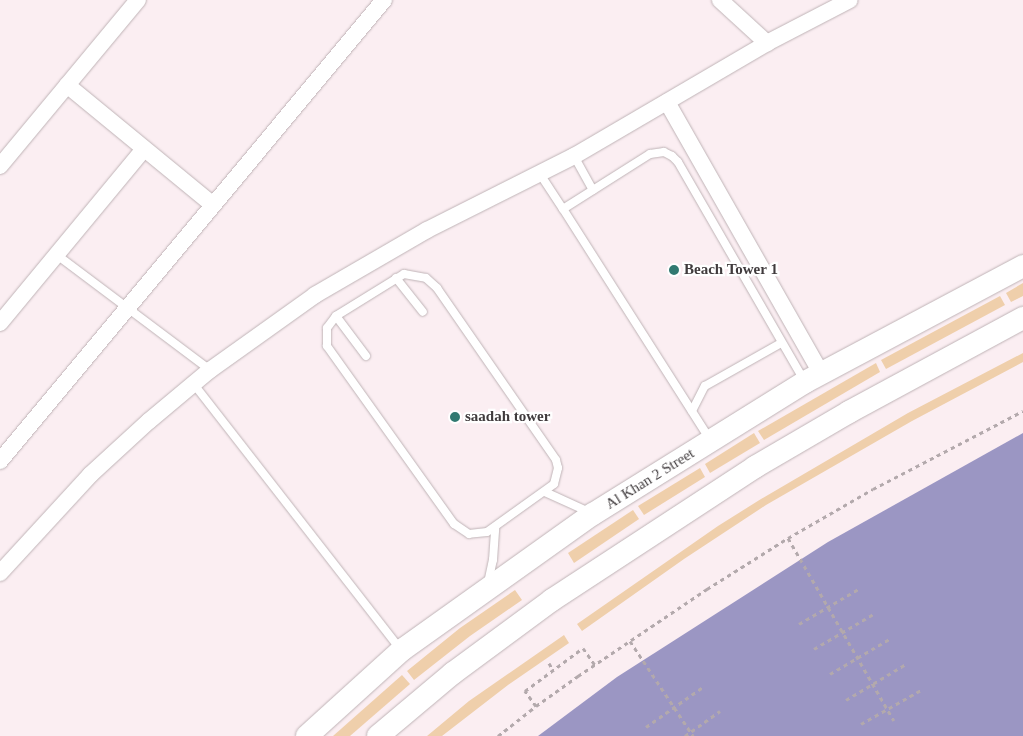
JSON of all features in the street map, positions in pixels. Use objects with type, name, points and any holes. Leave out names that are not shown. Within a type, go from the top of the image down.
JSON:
[{"type":"main road","name":"Al Khan 2 Street","points":[[307,736],[402,650],[593,514],[813,378],[1023,266]]},
{"type":"main road","points":[[378,736],[453,673],[552,600],[755,467],[849,412],[1023,318]]},
{"type":"street","points":[[0,166],[138,0]]},
{"type":"street","points":[[0,461],[384,0]]},
{"type":"street","points":[[720,0],[767,43]]},
{"type":"street","points":[[0,573],[90,475],[149,420],[210,370],[300,305],[370,261],[574,156],[767,43],[850,0]]},
{"type":"street","points":[[67,85],[213,205]]},
{"type":"street","points":[[667,102],[813,378]]},
{"type":"street","points":[[0,323],[144,149]]},
{"type":"lane","points":[[563,210],[650,154],[659,152],[672,156],[781,343],[813,378]]},
{"type":"lane","points":[[574,156],[593,190]]},
{"type":"lane","points":[[540,174],[711,441]]},
{"type":"lane","points":[[56,255],[210,370]]},
{"type":"lane","points":[[412,274],[432,282],[556,460],[558,468],[554,484],[495,528],[478,535],[469,534],[454,524],[331,354],[326,337],[327,328],[336,316],[396,278],[412,274]]},
{"type":"lane","points":[[396,278],[422,312]]},
{"type":"lane","points":[[336,316],[366,356]]},
{"type":"lane","points":[[692,411],[705,386],[781,343]]},
{"type":"lane","points":[[193,384],[402,650]]},
{"type":"lane","points":[[545,492],[593,514]]},
{"type":"lane","points":[[485,590],[493,560],[495,528]]},
{"type":"path","points":[[498,736],[536,706],[630,641],[707,589],[788,538],[873,489],[1023,411]]},
{"type":"path","points":[[788,538],[894,721]]},
{"type":"path","points":[[799,624],[860,588]]},
{"type":"path","points":[[814,650],[875,613]]},
{"type":"path","points":[[830,674],[891,638]]},
{"type":"path","points":[[630,641],[692,734]]},
{"type":"path","points":[[536,706],[525,691],[583,648],[595,665]]},
{"type":"path","points":[[549,663],[553,670]]},
{"type":"path","points":[[846,700],[906,664]]},
{"type":"path","points":[[646,727],[703,687]]},
{"type":"path","points":[[861,724],[921,690]]},
{"type":"path","points":[[685,736],[692,734],[720,711]]},
{"type":"shaded area","points":[[1023,283],[1023,296],[1011,302],[1006,293]]},
{"type":"shaded area","points":[[1000,296],[1005,305],[886,369],[881,360]]},
{"type":"shaded area","points":[[1023,353],[1023,362],[912,421],[766,505],[684,559],[582,631],[577,624],[718,526],[761,499],[908,413]]},
{"type":"shaded area","points":[[876,363],[880,372],[764,440],[758,431]]},
{"type":"shaded area","points":[[754,433],[760,443],[710,473],[705,464]]},
{"type":"shaded area","points":[[1023,433],[1023,736],[538,736],[617,677],[828,542]]},
{"type":"shaded area","points":[[700,468],[705,477],[644,515],[638,506]]},
{"type":"shaded area","points":[[633,510],[639,519],[574,563],[568,553]]},
{"type":"shaded area","points":[[515,590],[522,600],[470,636],[414,680],[407,671],[460,628]]},
{"type":"shaded area","points":[[564,635],[569,643],[508,685],[442,736],[427,736],[469,701]]},
{"type":"shaded area","points":[[402,675],[410,684],[350,736],[333,736]]},
{"type":"place","name":"Beach Tower 1","points":[[674,270]]},
{"type":"place","name":"saadah tower","points":[[455,417]]}]
